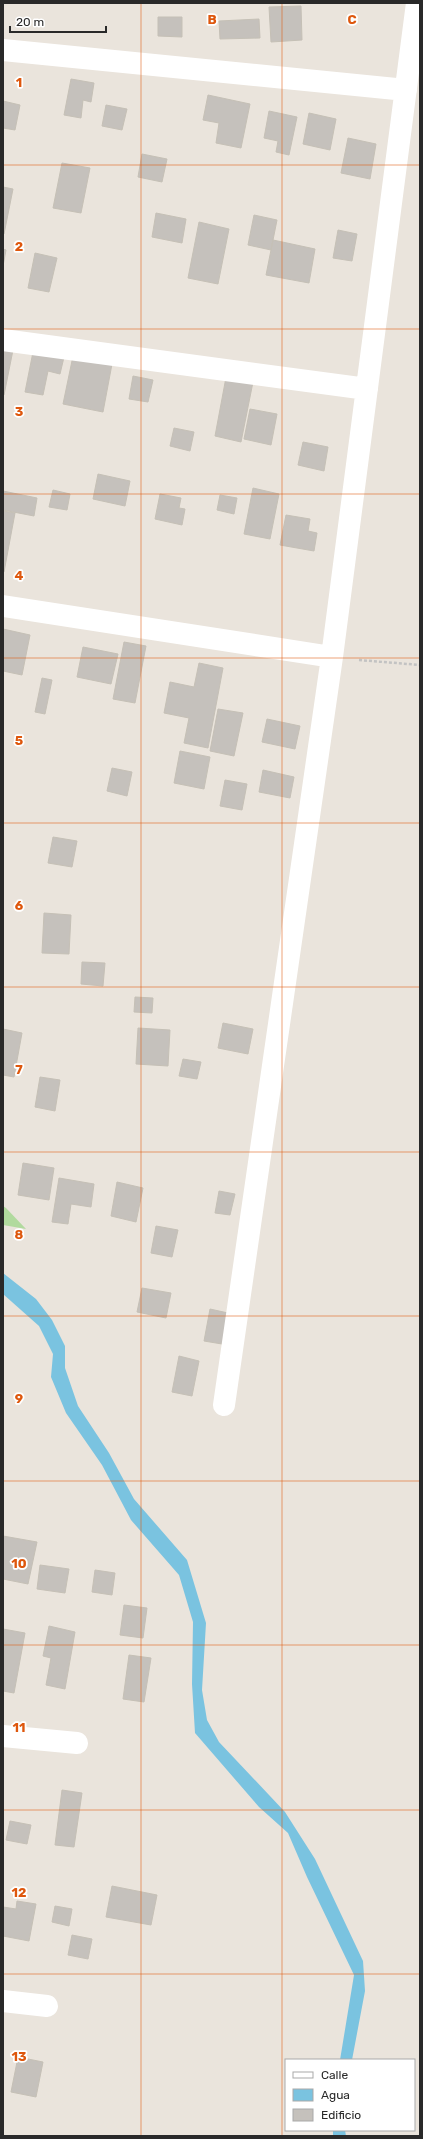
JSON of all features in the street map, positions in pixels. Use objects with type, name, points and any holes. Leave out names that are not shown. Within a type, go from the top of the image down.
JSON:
[{"type":"street","points":[[224,1405],[332,657],[417,3]]},
{"type":"street","points":[[3,50],[406,90]]},
{"type":"street","points":[[3,340],[367,389]]},
{"type":"street","points":[[3,606],[332,657]]},
{"type":"street","points":[[3,1736],[77,1743]]},
{"type":"street","points":[[3,2001],[47,2006]]},
{"type":"path","points":[[332,657],[420,665]]},
{"type":"green space","points":[[3,1206],[6,1208],[26,1229],[3,1225]]},
{"type":"water","points":[[3,1273],[36,1299],[52,1320],[65,1346],[65,1368],[78,1406],[109,1453],[134,1499],[187,1560],[206,1623],[202,1690],[207,1720],[219,1742],[285,1812],[315,1859],[363,1961],[365,1991],[352,2059],[340,2059],[354,1975],[307,1877],[288,1833],[259,1807],[195,1733],[192,1684],[193,1622],[179,1575],[131,1520],[102,1465],[66,1413],[51,1377],[53,1354],[39,1326],[3,1294]]},
{"type":"water","points":[[333,2131],[345,2131],[346,2136],[333,2136]]},
{"type":"building","points":[[301,6],[302,40],[271,42],[269,7]]},
{"type":"building","points":[[158,17],[182,17],[182,37],[158,36]]},
{"type":"building","points":[[259,19],[260,38],[220,39],[219,21]]},
{"type":"building","points":[[71,79],[94,83],[91,102],[83,100],[81,118],[64,115]]},
{"type":"building","points":[[208,95],[250,104],[241,148],[216,143],[219,123],[203,120]]},
{"type":"building","points":[[3,101],[20,105],[15,130],[3,128]]},
{"type":"building","points":[[106,105],[127,109],[122,130],[102,126]]},
{"type":"building","points":[[269,111],[297,117],[289,155],[276,152],[278,141],[264,138]]},
{"type":"building","points":[[309,113],[336,119],[330,150],[303,144]]},
{"type":"building","points":[[348,138],[376,144],[370,179],[341,173]]},
{"type":"building","points":[[142,154],[167,159],[162,182],[138,177]]},
{"type":"building","points":[[62,163],[90,168],[81,213],[53,208]]},
{"type":"building","points":[[3,187],[13,189],[4,234],[3,234]]},
{"type":"building","points":[[156,213],[186,219],[182,243],[152,237]]},
{"type":"building","points":[[254,215],[277,220],[271,250],[248,245]]},
{"type":"building","points":[[199,222],[229,229],[218,284],[188,278]]},
{"type":"building","points":[[338,230],[357,234],[352,261],[333,258]]},
{"type":"building","points":[[273,240],[315,249],[309,283],[266,275]]},
{"type":"building","points":[[3,249],[6,250],[3,266]]},
{"type":"building","points":[[35,253],[57,258],[49,292],[28,288]]},
{"type":"building","points":[[3,343],[14,345],[4,395],[3,394]]},
{"type":"building","points":[[34,347],[65,353],[60,374],[48,371],[43,395],[25,392]]},
{"type":"building","points":[[73,356],[112,364],[103,412],[63,404]]},
{"type":"building","points":[[227,372],[254,377],[241,442],[215,436]]},
{"type":"building","points":[[133,376],[153,380],[148,402],[129,399]]},
{"type":"building","points":[[250,409],[277,414],[271,445],[244,439]]},
{"type":"building","points":[[174,428],[194,432],[190,451],[170,446]]},
{"type":"building","points":[[303,442],[328,447],[324,471],[298,465]]},
{"type":"building","points":[[98,474],[130,481],[125,506],[93,499]]},
{"type":"building","points":[[253,488],[279,494],[270,539],[244,534]]},
{"type":"building","points":[[53,490],[70,494],[67,510],[49,507]]},
{"type":"building","points":[[3,491],[37,498],[34,516],[3,510]]},
{"type":"building","points":[[160,494],[181,498],[179,508],[185,509],[182,525],[155,519]]},
{"type":"building","points":[[220,495],[237,498],[234,514],[217,510]]},
{"type":"building","points":[[3,511],[15,513],[4,572],[3,572]]},
{"type":"building","points":[[286,515],[310,519],[308,531],[317,533],[314,551],[280,545]]},
{"type":"building","points":[[3,629],[30,635],[22,675],[3,671]]},
{"type":"building","points":[[124,642],[146,646],[135,703],[113,699]]},
{"type":"building","points":[[83,647],[118,654],[111,684],[77,677]]},
{"type":"building","points":[[199,663],[223,668],[208,748],[184,743],[189,718],[164,713],[170,682],[194,687]]},
{"type":"building","points":[[42,678],[52,680],[45,714],[35,712]]},
{"type":"building","points":[[218,709],[243,713],[234,756],[210,751]]},
{"type":"building","points":[[267,719],[300,726],[295,749],[262,742]]},
{"type":"building","points":[[180,751],[210,757],[204,789],[174,783]]},
{"type":"building","points":[[112,768],[132,772],[127,796],[107,791]]},
{"type":"building","points":[[263,770],[294,777],[290,798],[259,792]]},
{"type":"building","points":[[225,780],[247,784],[242,810],[220,806]]},
{"type":"building","points":[[53,837],[77,841],[72,867],[48,863]]},
{"type":"building","points":[[44,913],[71,915],[69,954],[42,953]]},
{"type":"building","points":[[82,962],[105,963],[103,986],[81,984]]},
{"type":"building","points":[[135,997],[153,998],[152,1013],[134,1012]]},
{"type":"building","points":[[223,1023],[253,1029],[248,1054],[218,1048]]},
{"type":"building","points":[[138,1028],[170,1030],[168,1066],[136,1064]]},
{"type":"building","points":[[3,1029],[22,1033],[14,1077],[3,1075]]},
{"type":"building","points":[[183,1059],[201,1062],[197,1079],[179,1076]]},
{"type":"building","points":[[40,1077],[60,1080],[55,1111],[35,1107]]},
{"type":"building","points":[[23,1163],[54,1168],[49,1200],[18,1195]]},
{"type":"building","points":[[59,1178],[94,1184],[91,1207],[71,1204],[68,1224],[52,1222]]},
{"type":"building","points":[[117,1182],[143,1188],[136,1222],[111,1216]]},
{"type":"building","points":[[219,1191],[235,1194],[230,1215],[215,1213]]},
{"type":"building","points":[[156,1226],[178,1230],[172,1257],[151,1253]]},
{"type":"building","points":[[142,1288],[171,1293],[166,1318],[137,1312]]},
{"type":"building","points":[[210,1309],[228,1313],[222,1344],[204,1341]]},
{"type":"building","points":[[179,1356],[199,1361],[192,1396],[172,1392]]},
{"type":"building","points":[[3,1536],[37,1542],[28,1584],[3,1579]]},
{"type":"building","points":[[40,1565],[69,1569],[65,1593],[37,1589]]},
{"type":"building","points":[[95,1570],[115,1573],[112,1595],[92,1592]]},
{"type":"building","points":[[124,1605],[147,1608],[143,1638],[120,1635]]},
{"type":"building","points":[[49,1626],[75,1632],[65,1689],[46,1685],[51,1658],[43,1656]]},
{"type":"building","points":[[3,1629],[25,1633],[14,1693],[3,1691]]},
{"type":"building","points":[[129,1655],[151,1658],[144,1702],[123,1699]]},
{"type":"building","points":[[62,1790],[82,1793],[74,1847],[55,1845]]},
{"type":"building","points":[[10,1821],[31,1825],[27,1844],[6,1840]]},
{"type":"building","points":[[112,1886],[157,1895],[151,1925],[106,1917]]},
{"type":"building","points":[[17,1901],[36,1904],[29,1941],[3,1936],[3,1907],[16,1909]]},
{"type":"building","points":[[55,1906],[72,1909],[69,1926],[52,1922]]},
{"type":"building","points":[[72,1935],[92,1939],[88,1959],[68,1955]]},
{"type":"building","points":[[18,2057],[43,2062],[36,2097],[11,2092]]}]
